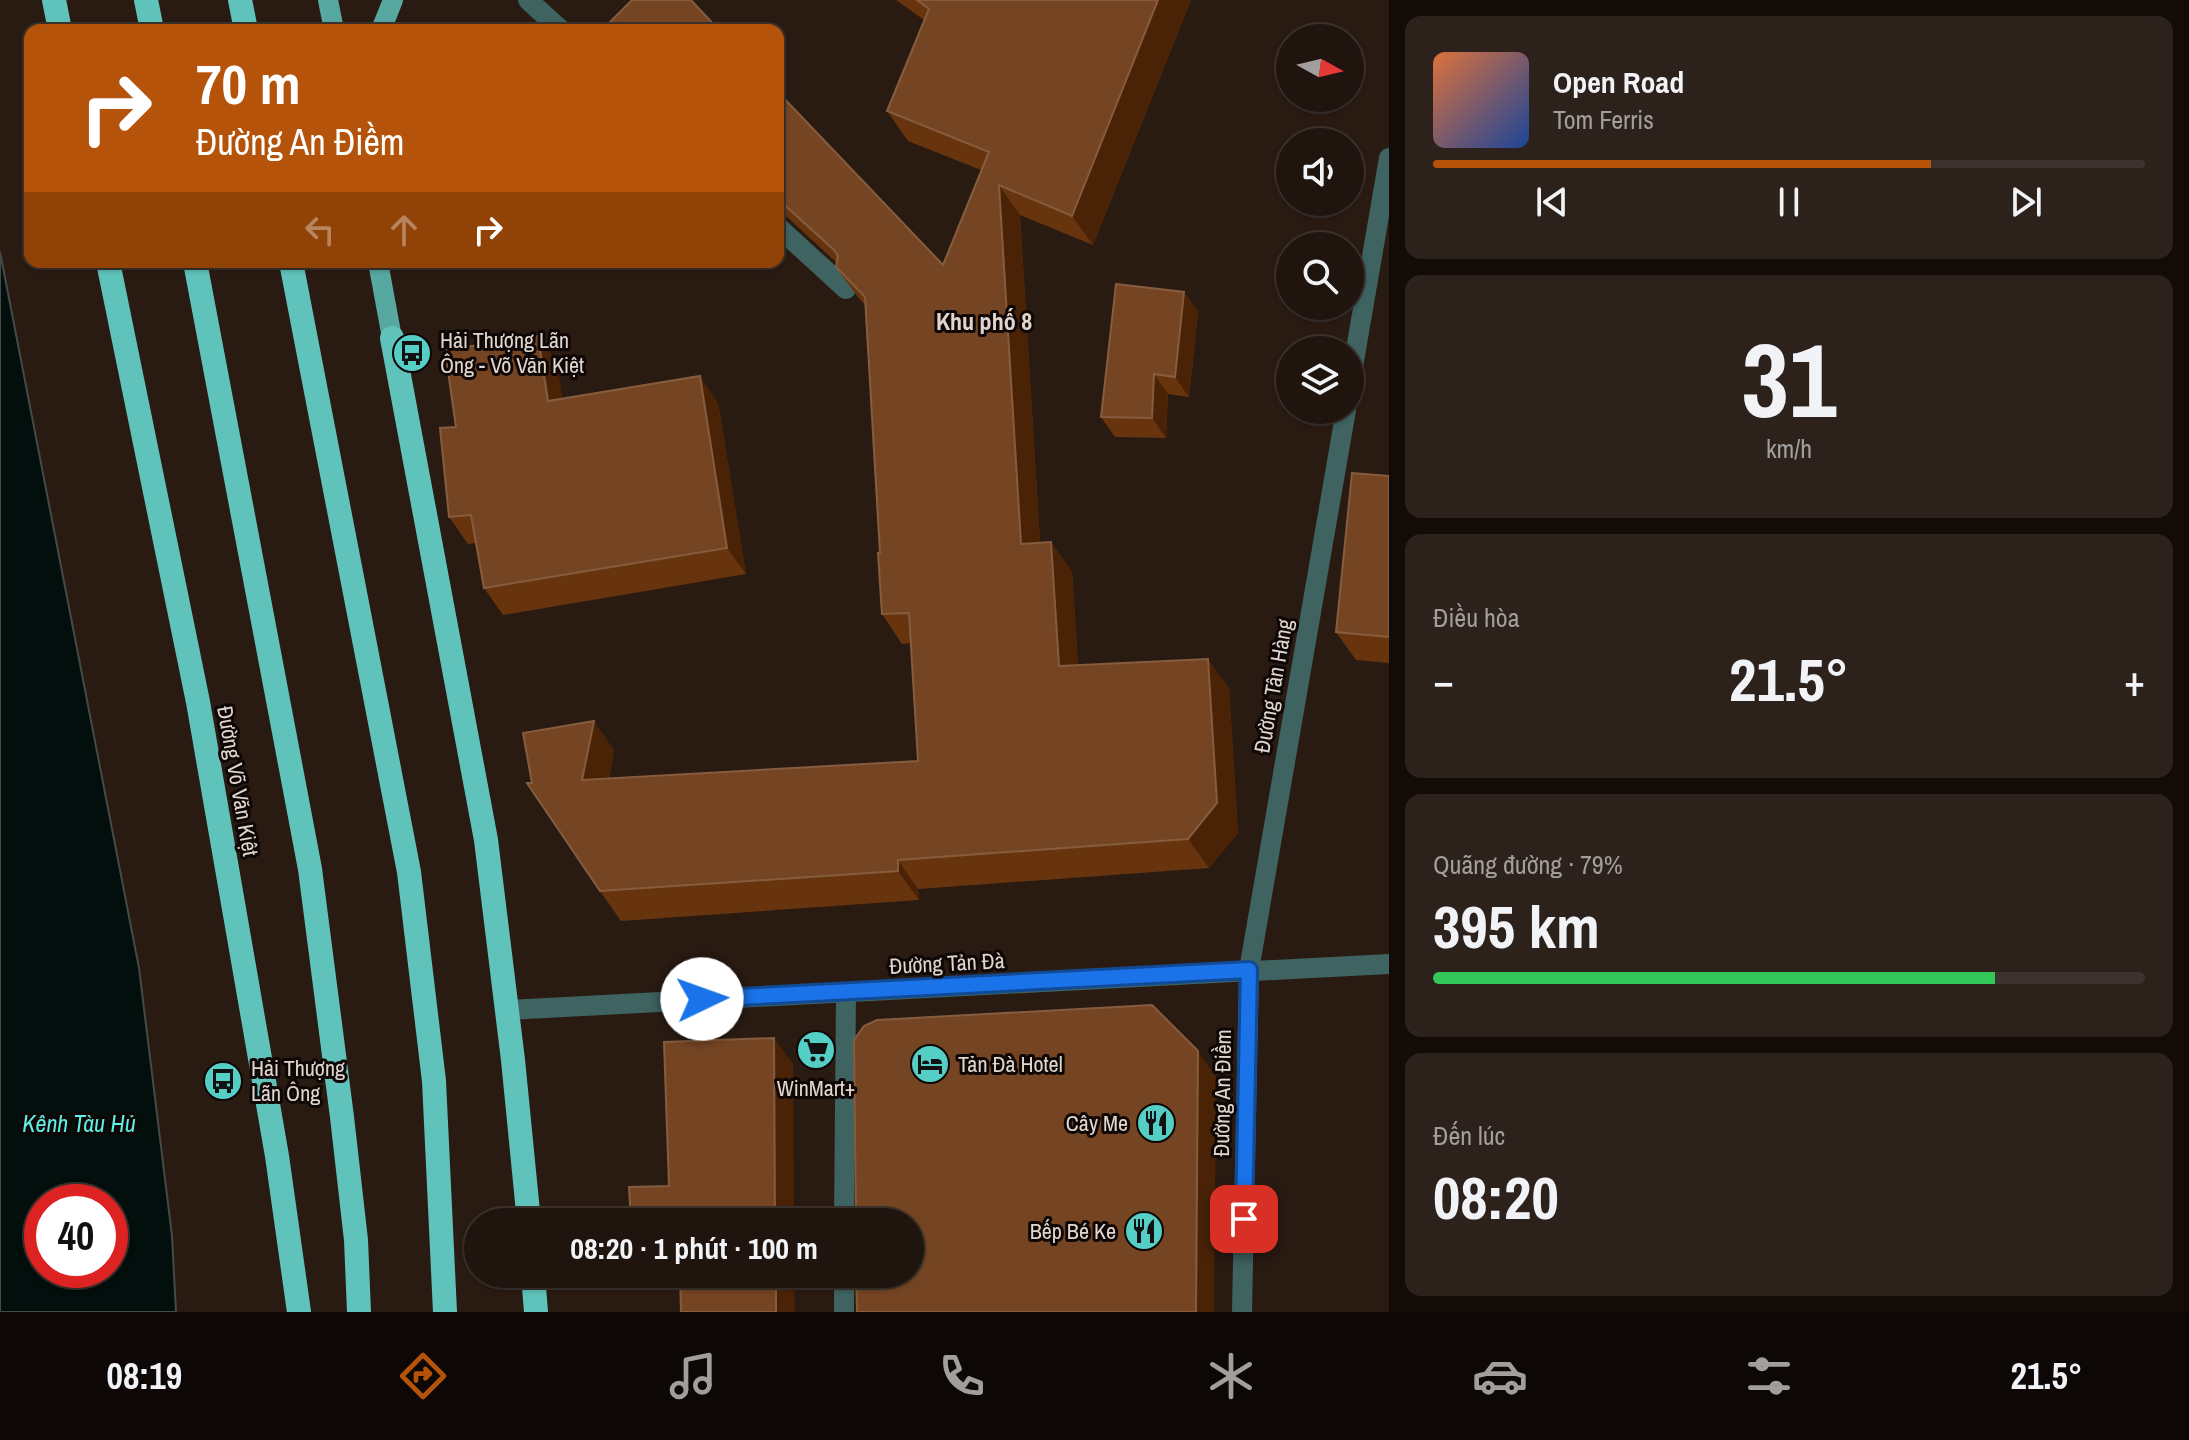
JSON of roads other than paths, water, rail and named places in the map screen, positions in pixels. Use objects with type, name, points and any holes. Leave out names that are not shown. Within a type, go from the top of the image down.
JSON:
[{"type":"highway","points":[[54,0],[59,24]]},
{"type":"highway","points":[[146,0],[151,24]]},
{"type":"highway","points":[[240,0],[245,24]]},
{"type":"highway","name":"Đường Võ Văn Kiệt","points":[[109,268],[198,702],[277,1156],[299,1312]]},
{"type":"highway","points":[[196,268],[310,869],[353,1209],[359,1312]]},
{"type":"highway","points":[[292,268],[409,872],[434,1081],[445,1312]]},
{"type":"highway","points":[[392,338],[486,840],[528,1208]]},
{"type":"highway","points":[[534,1288],[536,1312]]},
{"type":"main road","points":[[328,0],[333,24]]},
{"type":"main road","points":[[383,24],[393,0]]},
{"type":"main road","points":[[379,268],[392,338]]},
{"type":"street","points":[[528,0],[554,24]]},
{"type":"street","points":[[1358,336],[1389,158]]},
{"type":"street","points":[[784,232],[846,289]]},
{"type":"street","name":"Đường Tân Hàng","points":[[1249,970],[1344,424]]},
{"type":"street","name":"Đường Tản Đà","points":[[507,1010],[1389,964]]},
{"type":"street","name":"Đường An Điềm","points":[[1242,1312],[1249,970]]},
{"type":"street","points":[[844,1208],[846,992]]},
{"type":"street","points":[[844,1288],[844,1312]]},
{"type":"water","name":"Kênh Tàu Hủ","points":[[0,252],[139,968],[172,1236],[176,1312],[0,1312]]},
{"type":"place","name":"Hải Thượng Lãn Ông - Võ Văn Kiệt","points":[[412,353]]},
{"type":"place","name":"WinMart+","points":[[816,1050]]},
{"type":"place","name":"Tản Đà Hotel","points":[[930,1064]]},
{"type":"place","name":"Hải Thượng Lãn Ông","points":[[223,1081]]},
{"type":"place","name":"Cây Me","points":[[1156,1123]]},
{"type":"place","name":"Bếp Bé Ke","points":[[1144,1231]]},
{"type":"district","name":"Khu phố 8","points":[[984,321]]}]
